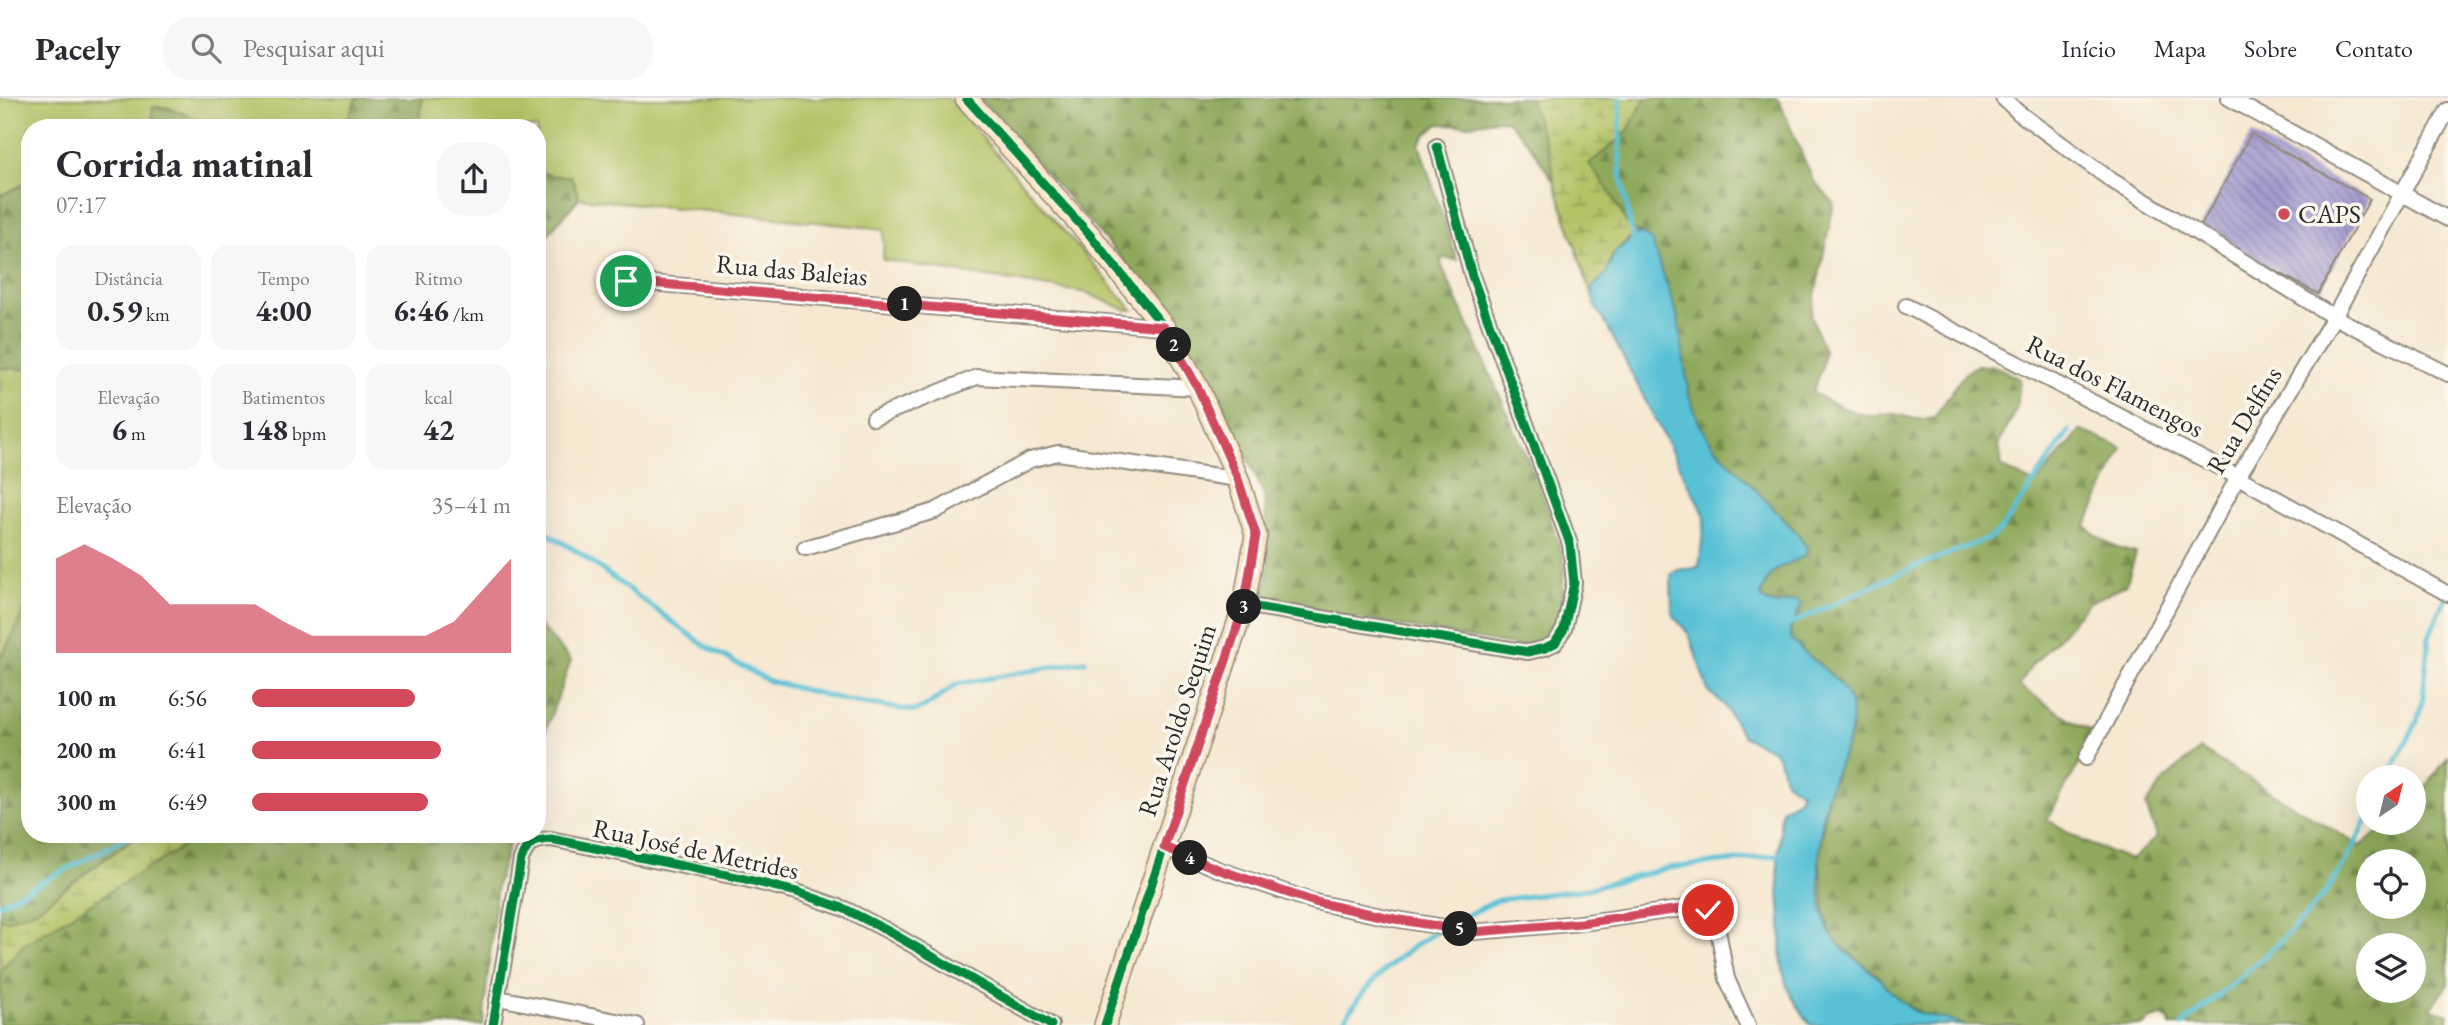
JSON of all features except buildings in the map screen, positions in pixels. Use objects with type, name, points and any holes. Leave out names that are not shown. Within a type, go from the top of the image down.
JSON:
[{"type":"street","name":"Rua Aroldo Sequim","points":[[966,98],[1089,234],[1164,327],[1198,388],[1238,479],[1256,535],[1244,606],[1105,1025]]},
{"type":"street","points":[[2003,98],[2019,113],[2111,180],[2334,317],[2448,374]]},
{"type":"street","points":[[2229,98],[2448,219]]},
{"type":"street","name":"Rua Delfins","points":[[2086,758],[2238,477],[2334,317],[2448,110]]},
{"type":"street","points":[[1244,606],[1528,652],[1555,643],[1564,629],[1574,583],[1570,544],[1472,276],[1437,146]]},
{"type":"street","name":"Rua das Baleias","points":[[626,281],[1164,327]]},
{"type":"street","name":"Rua dos Flamengos","points":[[1906,306],[2238,477],[2448,594]]},
{"type":"street","points":[[874,418],[976,377],[1198,388]]},
{"type":"street","points":[[805,548],[935,511],[1030,460],[1058,453],[1238,479]]},
{"type":"street","name":"Rua José de Metrides","points":[[546,839],[741,878],[809,896],[845,909],[1051,1025]]},
{"type":"street","name":"Rua José de Metrides","points":[[493,1025],[521,859],[532,843]]},
{"type":"street","points":[[1164,847],[1220,870],[1315,902],[1473,932],[1581,923],[1695,907],[1708,910],[1716,919],[1727,979],[1748,1025]]},
{"type":"street","points":[[498,998],[637,1025]]},
{"type":"green space","points":[[0,98],[359,98],[355,101],[348,119],[193,119],[167,107],[153,107],[152,119],[21,119],[21,186],[0,196]]},
{"type":"green space","points":[[359,98],[422,98],[420,119],[348,119],[355,101]]},
{"type":"green space","points":[[422,98],[948,98],[1133,310],[1126,310],[1087,293],[883,260],[884,229],[579,198],[571,176],[546,174],[546,119],[420,119]]},
{"type":"green space","points":[[979,98],[1529,98],[1552,161],[1554,182],[1532,148],[1508,121],[1494,120],[1469,125],[1438,124],[1419,144],[1457,260],[1442,258],[1441,264],[1539,484],[1564,560],[1561,630],[1540,650],[1262,602],[1269,564],[1264,495],[1219,395],[1149,289]]},
{"type":"green space","points":[[1529,98],[1645,98],[1627,132],[1589,164],[1611,194],[1629,228],[1638,233],[1631,236],[1613,254],[1606,274],[1591,289],[1593,300],[1554,182],[1552,161]]},
{"type":"green space","points":[[1645,98],[1778,98],[1813,180],[1834,203],[1811,315],[1824,351],[1822,368],[1813,392],[1860,414],[1874,416],[1890,413],[1916,419],[1934,418],[1964,374],[1977,365],[1997,367],[2020,379],[2017,408],[1998,445],[2002,467],[2035,484],[2081,430],[2122,448],[2086,526],[2109,544],[2136,553],[2126,585],[2088,603],[2032,665],[2019,686],[2079,725],[2097,733],[2047,819],[2085,842],[2131,860],[2157,837],[2146,806],[2164,780],[2200,749],[2360,846],[2375,835],[2426,835],[2426,787],[2448,757],[2448,903],[2443,911],[2448,916],[2448,984],[2431,1009],[2448,1014],[2448,1025],[2170,1025],[2169,1020],[2162,1016],[2143,1025],[1964,1025],[1927,1016],[1896,998],[1877,975],[1836,942],[1825,913],[1819,856],[1828,794],[1852,731],[1850,705],[1836,682],[1791,639],[1790,629],[1802,604],[1793,601],[1769,603],[1761,596],[1772,574],[1784,565],[1806,556],[1807,548],[1797,533],[1713,445],[1700,426],[1689,395],[1677,313],[1652,243],[1645,235],[1629,228],[1611,194],[1589,164],[1627,132]]},
{"type":"green space","points":[[153,107],[197,119],[152,119]]},
{"type":"green space","points":[[546,174],[571,176],[579,198],[546,236]]},
{"type":"green space","points":[[21,186],[21,369],[0,368],[0,196]]},
{"type":"green space","points":[[0,368],[21,369],[21,616],[0,658]]},
{"type":"green space","points":[[21,616],[21,843],[127,843],[36,910],[9,920],[0,920],[0,658]]},
{"type":"green space","points":[[546,633],[571,660],[546,730]]},
{"type":"green space","points":[[127,843],[189,843],[23,945],[0,971],[0,920],[9,920],[36,910]]},
{"type":"green space","points":[[189,843],[510,843],[497,884],[483,1025],[0,1025],[0,971],[23,945]]},
{"type":"water","points":[[1637,234],[1645,235],[1652,242],[1678,317],[1689,395],[1699,423],[1713,445],[1797,533],[1807,548],[1806,556],[1784,565],[1772,574],[1761,596],[1764,601],[1777,605],[1796,600],[1802,604],[1790,629],[1791,639],[1834,678],[1842,687],[1851,706],[1851,728],[1828,793],[1822,826],[1820,889],[1827,926],[1843,949],[1907,1006],[1925,1015],[1964,1025],[1811,1025],[1788,989],[1782,959],[1778,866],[1780,819],[1783,809],[1798,800],[1802,792],[1785,781],[1779,759],[1773,750],[1744,737],[1723,704],[1708,691],[1689,634],[1675,618],[1672,609],[1671,575],[1677,570],[1699,566],[1705,516],[1596,309],[1591,289],[1606,274],[1614,253]]},
{"type":"waterway","points":[[1620,98],[1620,168],[1633,241]]},
{"type":"waterway","points":[[1788,625],[1909,569],[1990,538],[2001,530],[2069,431]]},
{"type":"waterway","points":[[546,532],[578,552],[705,646],[769,681],[845,700],[914,711],[925,707],[957,684],[1085,661]]},
{"type":"waterway","points":[[2394,765],[2417,722],[2423,697],[2429,636],[2446,596]]},
{"type":"waterway","points":[[2182,1025],[2253,966],[2303,918],[2326,892],[2360,835]]},
{"type":"waterway","points":[[0,904],[117,843]]},
{"type":"waterway","points":[[1449,924],[1498,900],[1587,889],[1668,868],[1783,855]]},
{"type":"waterway","points":[[1341,1025],[1361,996],[1385,970],[1411,948],[1441,929]]},
{"type":"cycle path","points":[[966,98],[1089,234],[1164,327],[1198,388],[1238,479],[1256,535],[1244,605],[1105,1025]]},
{"type":"cycle path","points":[[1244,605],[1528,652],[1555,643],[1564,629],[1574,583],[1570,544],[1472,276],[1437,146]]},
{"type":"cycle path","points":[[546,839],[741,878],[797,892],[845,909],[1051,1025]]},
{"type":"cycle path","points":[[493,1025],[521,859],[532,843]]},
{"type":"place","name":"CAPS","points":[[2284,214]]},
{"type":"route","points":[[626,281],[1164,327],[1198,388],[1238,479],[1256,535],[1244,606],[1164,847],[1220,870],[1315,902],[1473,932],[1581,923],[1695,907],[1708,910]]}]
